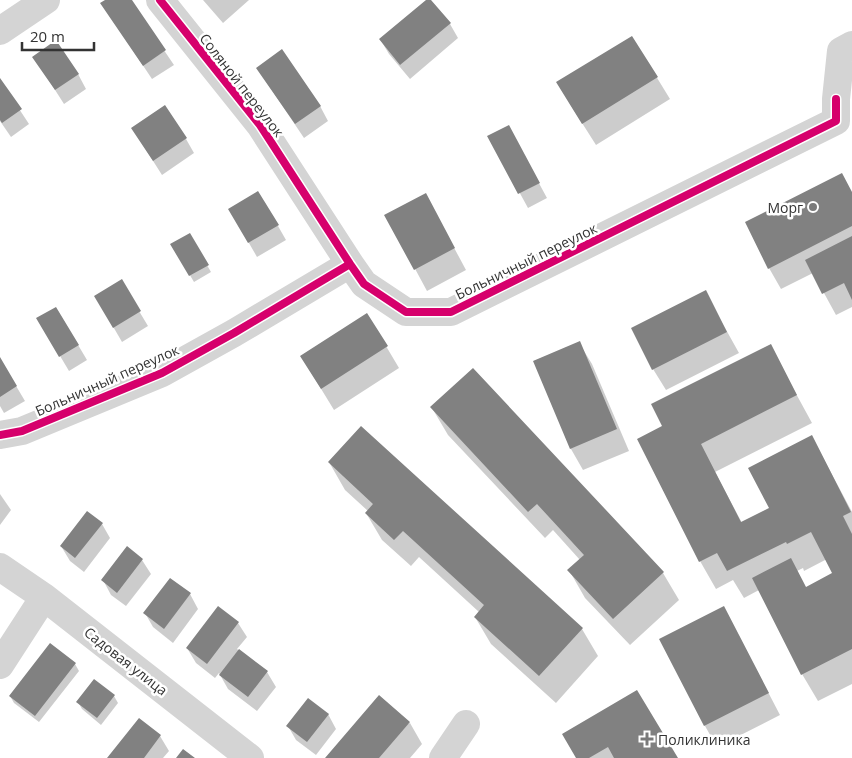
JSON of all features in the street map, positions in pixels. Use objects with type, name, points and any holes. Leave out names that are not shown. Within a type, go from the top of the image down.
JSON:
[{"type":"street","points":[[0,31],[46,0]]},
{"type":"street","name":"Соляной переулок","points":[[160,0],[260,125],[350,264]]},
{"type":"street","name":"Больничный переулок","points":[[0,435],[22,431],[162,373],[234,333],[350,264],[364,284],[406,312],[451,312],[836,121],[841,51],[852,46]]},
{"type":"street","name":"Садовая улица","points":[[0,567],[44,597],[250,758]]},
{"type":"street","points":[[0,664],[44,597]]},
{"type":"street","points":[[443,758],[466,724]]},
{"type":"building","points":[[105,0],[132,0],[166,50],[143,66],[100,3]]},
{"type":"building","points":[[426,0],[431,0],[451,23],[400,65],[379,39]]},
{"type":"building","points":[[632,36],[658,77],[582,124],[556,82]]},
{"type":"building","points":[[56,40],[79,74],[55,90],[32,57]]},
{"type":"building","points":[[282,49],[321,106],[295,124],[256,68]]},
{"type":"building","points":[[0,78],[22,109],[2,123],[0,120]]},
{"type":"building","points":[[165,105],[187,138],[153,161],[131,128]]},
{"type":"building","points":[[509,125],[540,183],[518,194],[487,136]]},
{"type":"building","name":"Морг","points":[[842,173],[852,192],[852,226],[768,269],[745,222]]},
{"type":"building","points":[[258,191],[279,225],[248,243],[228,209]]},
{"type":"building","points":[[426,193],[455,248],[414,270],[384,215]]},
{"type":"building","points":[[190,233],[209,265],[189,276],[170,244]]},
{"type":"building","points":[[852,236],[852,300],[844,283],[822,294],[805,260]]},
{"type":"building","points":[[122,279],[141,311],[113,328],[94,296]]},
{"type":"building","points":[[706,290],[727,332],[652,370],[631,328]]},
{"type":"building","points":[[56,307],[79,345],[59,357],[36,318]]},
{"type":"building","points":[[367,313],[388,346],[321,389],[300,356]]},
{"type":"building","points":[[580,341],[617,429],[570,449],[533,361]]},
{"type":"building","points":[[771,344],[797,395],[701,444],[741,522],[769,508],[748,468],[812,435],[851,512],[843,516],[852,534],[852,649],[801,675],[752,578],[791,558],[806,587],[832,573],[811,532],[727,571],[717,553],[699,562],[637,439],[662,426],[651,404]]},
{"type":"building","points":[[0,357],[17,386],[0,397]]},
{"type":"building","points":[[473,368],[664,572],[613,619],[567,570],[584,555],[537,504],[528,512],[430,407]]},
{"type":"building","points":[[361,426],[583,628],[539,676],[474,617],[484,605],[403,531],[394,540],[365,513],[373,504],[328,462]]},
{"type":"building","points":[[87,511],[103,523],[75,558],[60,546]]},
{"type":"building","points":[[127,546],[143,559],[117,593],[101,580]]},
{"type":"building","points":[[170,578],[191,593],[164,629],[143,613]]},
{"type":"building","points":[[218,606],[239,622],[207,664],[186,648]]},
{"type":"building","points":[[724,606],[769,693],[704,726],[659,639]]},
{"type":"building","points":[[50,643],[76,663],[35,716],[9,696]]},
{"type":"building","points":[[239,649],[268,671],[248,697],[219,675]]},
{"type":"building","points":[[94,679],[115,695],[97,718],[76,702]]},
{"type":"building","points":[[637,690],[678,758],[614,758],[608,747],[589,758],[576,758],[562,734]]},
{"type":"building","points":[[379,695],[410,722],[379,758],[325,758]]},
{"type":"building","points":[[308,698],[329,714],[307,742],[286,726]]},
{"type":"building","points":[[139,718],[161,735],[144,758],[107,758]]},
{"type":"building","points":[[183,749],[195,758],[176,758]]},
{"type":"cycle path","points":[[160,0],[260,125],[364,284],[406,312],[451,312],[836,121],[836,99]]},
{"type":"cycle path","points":[[0,435],[22,431],[162,373],[234,333],[350,264]]},
{"type":"place","name":"Морг","points":[[813,207]]},
{"type":"place","name":"Поликлиника","points":[[647,739]]}]
